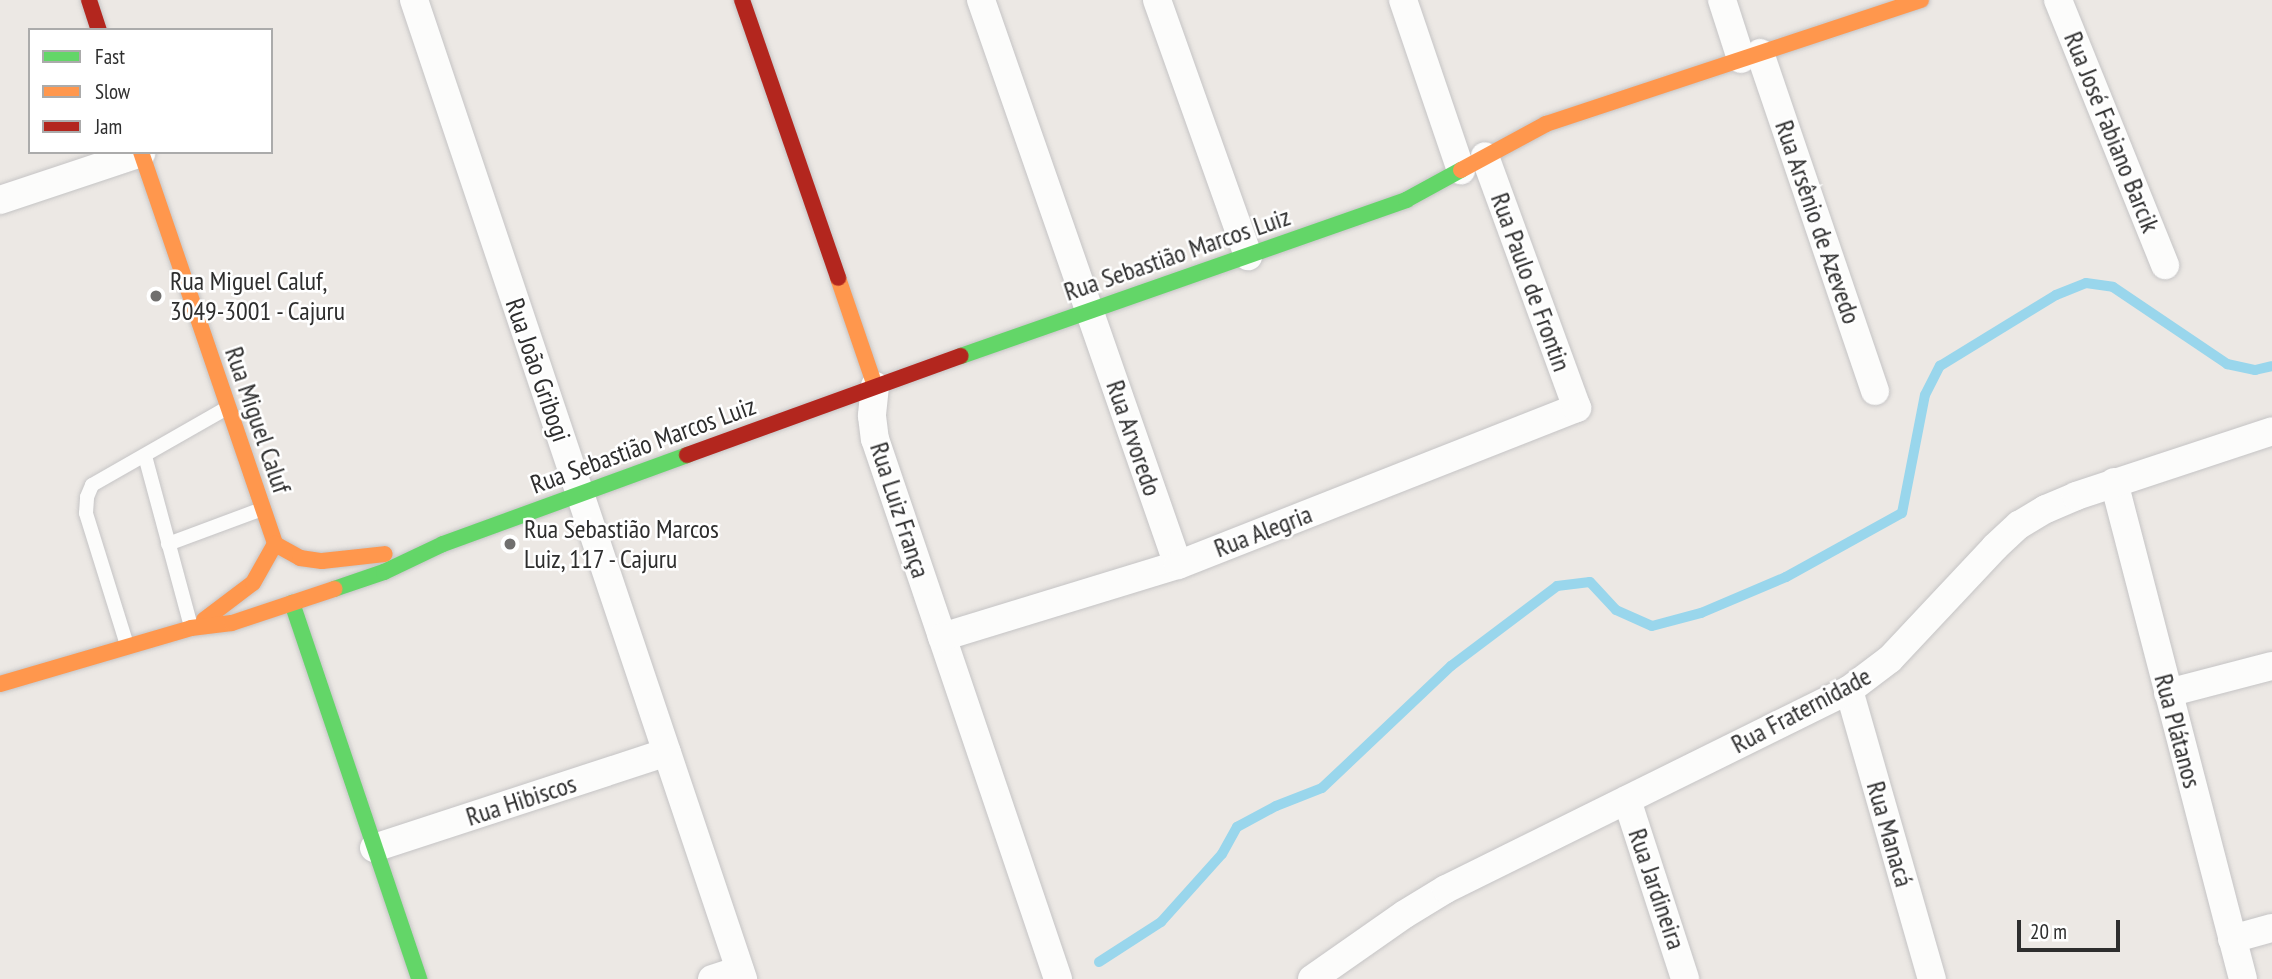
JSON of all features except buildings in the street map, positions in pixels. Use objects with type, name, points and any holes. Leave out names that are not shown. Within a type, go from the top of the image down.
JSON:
[{"type":"main road","points":[[89,0],[98,28]]},
{"type":"main road","name":"Rua Luiz França","points":[[742,0],[875,386]]},
{"type":"main road","name":"Rua Sebastião Marcos Luiz","points":[[0,684],[191,628],[232,622],[384,572],[443,544],[580,493],[875,386],[1406,200],[1546,124],[1921,0]]},
{"type":"main road","name":"Rua Miguel Caluf","points":[[141,154],[275,544]]},
{"type":"main road","name":"Rua Sebastião Marcos Luiz","points":[[191,628],[253,583],[275,544],[300,558],[322,561],[349,560],[443,544]]},
{"type":"main road","points":[[292,603],[419,979]]},
{"type":"street","name":"Rua João Gribogi","points":[[414,0],[741,974]]},
{"type":"street","name":"Rua Arvoredo","points":[[981,0],[1178,565]]},
{"type":"street","points":[[1157,0],[1248,256]]},
{"type":"street","name":"Rua Paulo de Frontin","points":[[1404,0],[1461,170]]},
{"type":"street","name":"Rua Arsênio de Azevedo","points":[[1722,0],[1751,56],[1875,391]]},
{"type":"street","name":"Rua José Fabiano Barcik","points":[[2058,0],[2165,265]]},
{"type":"street","points":[[0,200],[138,154]]},
{"type":"street","name":"Rua Paulo de Frontin","points":[[1485,156],[1577,408]]},
{"type":"street","name":"Rua Luiz França","points":[[875,386],[872,416],[875,439],[1058,979]]},
{"type":"street","name":"Rua Alegria","points":[[942,638],[1178,565],[1577,408]]},
{"type":"street","name":"Rua Fraternidade","points":[[1312,979],[1405,914],[1446,890],[1849,690],[1889,659],[2019,526],[2056,504],[2114,482],[2272,431]]},
{"type":"street","name":"Rua Plátanos","points":[[2114,482],[2243,979]]},
{"type":"street","points":[[2168,692],[2272,666]]},
{"type":"street","name":"Rua Manacá","points":[[1849,690],[1931,979]]},
{"type":"street","name":"Rua Hibiscos","points":[[374,848],[667,752]]},
{"type":"street","name":"Rua Jardineira","points":[[1627,800],[1685,979]]},
{"type":"street","points":[[2232,939],[2272,928]]},
{"type":"street","points":[[712,979],[741,974]]},
{"type":"lane","points":[[128,648],[86,513],[87,497],[92,485],[228,408]]},
{"type":"lane","points":[[145,456],[191,628]]},
{"type":"lane","points":[[168,544],[263,509]]},
{"type":"waterway","points":[[1099,962],[1161,922],[1222,854],[1237,827],[1276,806],[1322,788],[1451,666],[1557,586],[1590,582],[1616,610],[1652,626],[1701,613],[1786,577],[1902,513],[1925,395],[1940,366],[2056,295],[2086,283],[2113,287],[2227,364],[2255,370],[2272,366]]},
{"type":"traffic: fast","points":[[961,356],[1406,200],[1461,170]]},
{"type":"traffic: fast","points":[[334,589],[384,572],[443,544],[687,455]]},
{"type":"traffic: fast","points":[[292,603],[419,979]]},
{"type":"traffic: slow","points":[[1461,170],[1546,124],[1921,0]]},
{"type":"traffic: slow","points":[[142,154],[275,544]]},
{"type":"traffic: slow","points":[[838,278],[875,386]]},
{"type":"traffic: slow","points":[[275,544],[300,558],[322,561],[385,554]]},
{"type":"traffic: slow","points":[[204,620],[253,583],[275,544]]},
{"type":"traffic: slow","points":[[0,684],[191,628],[232,623],[334,589]]},
{"type":"traffic: jam","points":[[89,0],[98,28]]},
{"type":"traffic: jam","points":[[742,0],[838,278]]},
{"type":"traffic: jam","points":[[687,455],[961,356]]},
{"type":"place","name":"Rua Miguel Caluf, 3049-3001 - Cajuru","points":[[156,296]]},
{"type":"place","name":"Rua Sebastião Marcos Luiz, 117 - Cajuru","points":[[510,544]]}]
